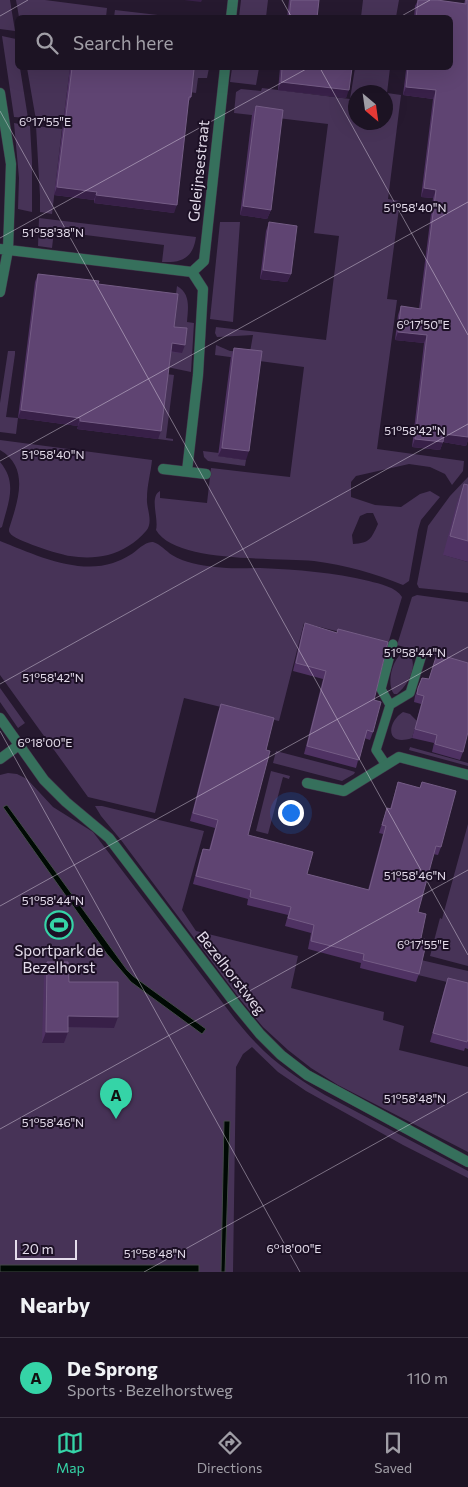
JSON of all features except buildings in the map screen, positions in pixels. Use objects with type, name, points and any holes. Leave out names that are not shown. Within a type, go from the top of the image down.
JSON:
[{"type":"street","points":[[231,15],[233,0]]},
{"type":"street","name":"Geleijnsestraat","points":[[192,272],[204,261],[225,70]]},
{"type":"street","points":[[0,93],[11,164],[0,292]]},
{"type":"street","points":[[4,250],[192,272],[203,289],[200,357],[187,472]]},
{"type":"street","points":[[163,469],[206,474]]},
{"type":"street","name":"Bezelhorstweg","points":[[0,718],[44,780],[66,802],[109,838],[237,1006],[260,1034],[281,1055],[307,1075],[468,1162]]},
{"type":"street","points":[[0,759],[19,745]]},
{"type":"street","points":[[307,782],[344,791],[399,757],[468,775]]},
{"type":"lane","points":[[390,705],[380,690],[393,644]]},
{"type":"lane","points":[[386,765],[376,750],[390,705],[410,693],[421,658]]},
{"type":"shaded area","points":[[0,0],[10,0],[15,31],[0,29]]},
{"type":"shaded area","points":[[16,0],[45,0],[107,8],[106,15],[19,15]]},
{"type":"shaded area","points":[[241,0],[268,0],[266,15],[239,15]]},
{"type":"shaded area","points":[[363,0],[399,0],[396,15],[361,15]]},
{"type":"shaded area","points":[[115,10],[158,15],[114,15]]},
{"type":"shaded area","points":[[2,36],[15,39],[15,70],[20,70],[28,118],[14,117]]},
{"type":"shaded area","points":[[27,70],[70,70],[63,123],[36,120]]},
{"type":"shaded area","points":[[192,70],[209,70],[207,78],[198,78],[196,93],[189,92]]},
{"type":"shaded area","points":[[232,70],[259,70],[256,85],[230,82]]},
{"type":"shaded area","points":[[355,70],[390,70],[388,85],[352,85]]},
{"type":"shaded area","points":[[262,88],[348,99],[348,130],[393,130],[393,94],[401,95],[388,199],[400,201],[387,299],[397,300],[377,449],[464,461],[463,471],[452,485],[445,474],[430,467],[409,464],[356,476],[351,482],[351,497],[375,505],[401,507],[420,494],[430,491],[440,497],[421,520],[409,581],[403,585],[359,570],[314,561],[205,554],[184,549],[167,541],[156,530],[155,498],[157,494],[160,491],[160,498],[207,503],[211,468],[290,477],[304,367],[215,355],[216,345],[230,351],[250,352],[253,335],[217,337],[215,333],[216,327],[326,340],[339,236],[314,233],[328,124],[234,113],[236,92],[241,89],[261,91]],"holes":[[[373,513],[378,524],[374,533],[367,541],[353,544],[352,535],[360,516]]]},
{"type":"shaded area","points":[[14,123],[30,126],[32,212],[18,209],[19,178]]},
{"type":"shaded area","points":[[36,126],[62,129],[52,214],[40,212]]},
{"type":"shaded area","points":[[39,218],[196,237],[192,250],[185,258],[162,262],[164,245],[54,231],[52,248],[38,246]]},
{"type":"shaded area","points":[[220,222],[240,222],[233,322],[210,319]]},
{"type":"shaded area","points":[[177,286],[187,297],[187,322],[194,323],[191,372],[167,367]]},
{"type":"shaded area","points":[[8,351],[15,351],[15,354],[6,417],[18,418],[16,434],[0,432],[0,403]]},
{"type":"shaded area","points":[[166,374],[174,375],[166,438],[173,439],[173,441],[158,439]]},
{"type":"shaded area","points":[[0,440],[152,460],[147,493],[150,519],[146,531],[133,543],[113,554],[94,557],[65,555],[38,547],[13,536],[9,529],[18,497],[19,476],[16,466],[10,457],[0,450]]},
{"type":"shaded area","points":[[203,451],[219,453],[218,456],[246,460],[245,466],[208,461],[204,457]]},
{"type":"shaded area","points":[[0,462],[9,478],[10,493],[2,527],[0,528]]},
{"type":"shaded area","points":[[468,477],[468,506],[444,555],[468,562],[468,593],[419,588],[417,584],[428,526],[450,496]]},
{"type":"shaded area","points":[[0,541],[41,557],[70,565],[85,566],[99,566],[115,562],[130,555],[144,545],[153,542],[177,558],[193,563],[221,568],[260,568],[342,575],[387,586],[402,597],[388,644],[304,623],[279,721],[184,698],[155,813],[88,797],[0,675]]},
{"type":"shaded area","points":[[417,595],[468,602],[468,664],[397,645],[412,597]]},
{"type":"shaded area","points":[[404,652],[409,653],[412,658],[411,675],[405,686],[397,694],[394,694],[390,678],[393,665]]},
{"type":"shaded area","points":[[0,688],[25,723],[18,728],[0,702]]},
{"type":"shaded area","points":[[403,712],[410,714],[417,721],[412,738],[403,740],[393,737],[391,732],[397,717]]},
{"type":"shaded area","points":[[410,747],[468,763],[468,766],[409,750]]},
{"type":"shaded area","points":[[276,751],[355,772],[342,781],[273,763]]},
{"type":"shaded area","points":[[271,771],[290,776],[289,779],[283,777],[268,834],[256,831]]},
{"type":"shaded area","name":"Sportpark de Bezelhorst","points":[[8,773],[17,774],[27,779],[53,807],[93,832],[235,1019],[272,1058],[325,1095],[468,1171],[468,1178],[403,1145],[306,1091],[278,1072],[252,1047],[243,1054],[236,1067],[233,1272],[0,1272],[0,775]]},
{"type":"shaded area","points":[[7,805],[127,970],[206,1029],[202,1034],[131,982],[107,954],[3,807]]},
{"type":"shaded area","points":[[95,806],[102,806],[204,831],[182,910],[196,931],[298,956],[291,988],[384,1012],[383,1020],[404,1026],[399,1050],[468,1067],[468,1152],[338,1085],[311,1068],[263,1027],[239,998]]},
{"type":"shaded area","points":[[468,824],[468,966],[430,956]]},
{"type":"shaded area","points":[[421,960],[468,971],[468,987],[418,975]]},
{"type":"shaded area","points":[[224,1121],[230,1121],[225,1272],[221,1272]]},
{"type":"shaded area","points":[[0,1265],[199,1265],[199,1272],[0,1272]]},
{"type":"place","name":"Sportpark de Bezelhorst","points":[[59,925]]},
{"type":"place","name":"De Sprong","points":[[116,1119]]}]
